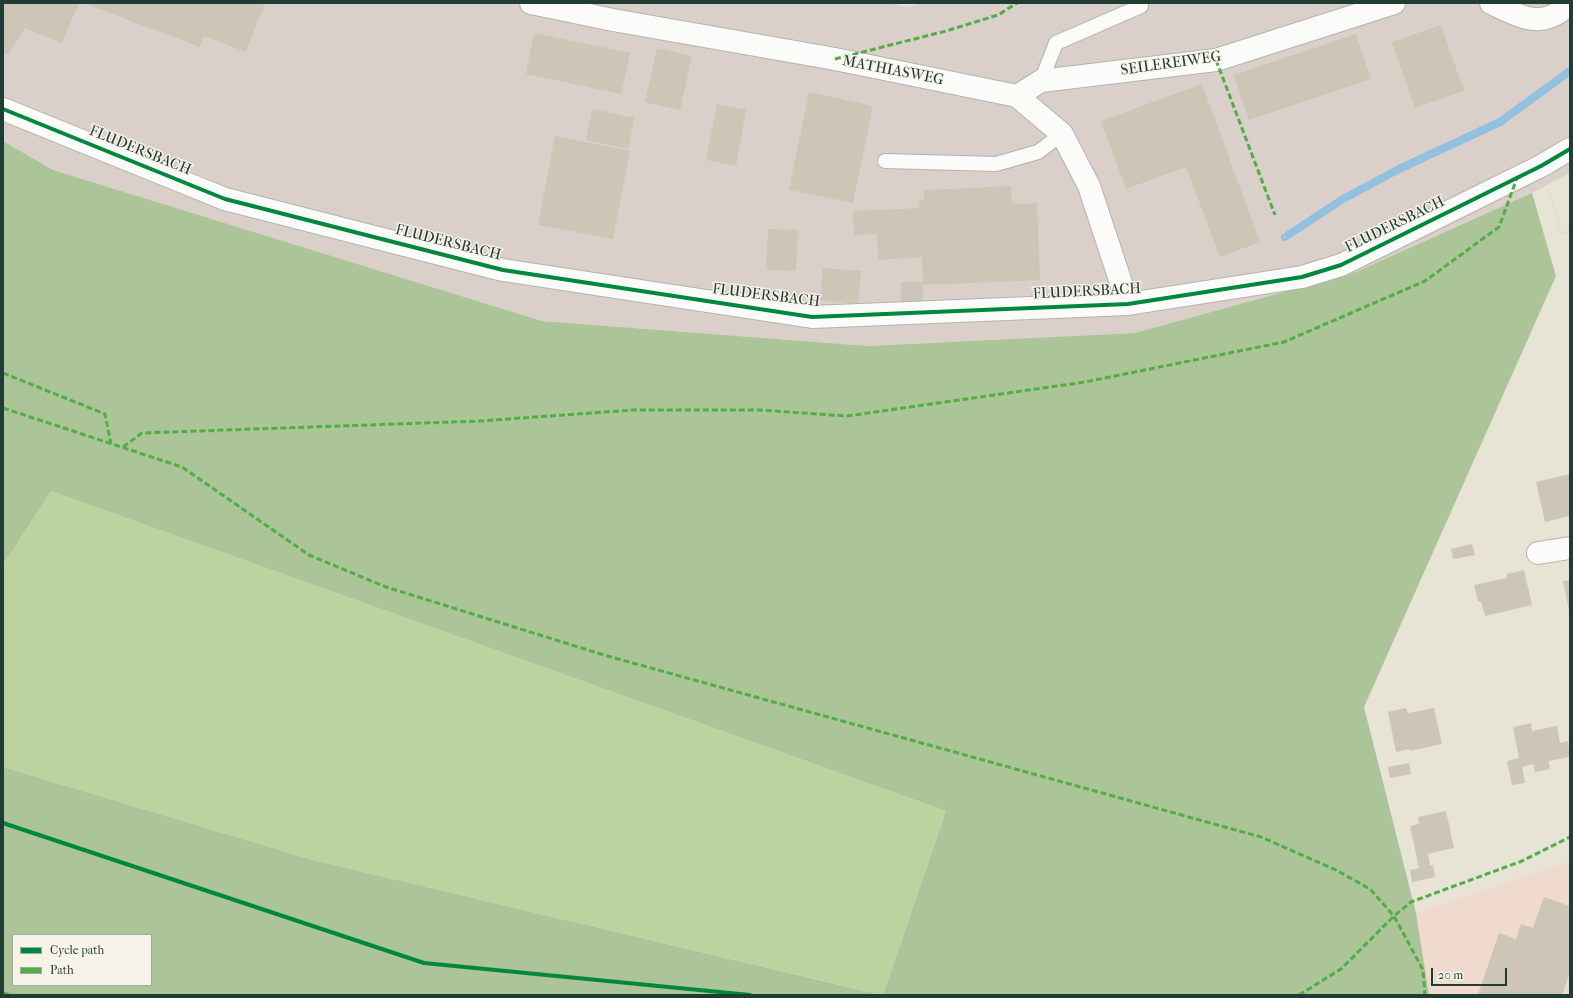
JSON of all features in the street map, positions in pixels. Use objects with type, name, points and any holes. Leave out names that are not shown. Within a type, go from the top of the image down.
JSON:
[{"type":"street","name":"MATHIASWEG","points":[[531,3],[613,20],[834,59],[1017,96],[1062,134],[1089,186],[1128,304]]},
{"type":"street","name":"SEILEREIWEG","points":[[1017,96],[1041,81],[1216,60],[1394,3]]},
{"type":"street","points":[[1491,3],[1531,20],[1548,19],[1560,13],[1570,3]]},
{"type":"street","name":"FLUDERSBACH","points":[[3,109],[225,199],[503,270],[812,317],[1128,304],[1302,277],[1341,265],[1541,166],[1570,149]]},
{"type":"street","points":[[1538,553],[1570,548]]},
{"type":"lane","points":[[1041,81],[1056,43],[1141,6]]},
{"type":"lane","points":[[885,161],[996,164],[1038,152],[1062,134]]},
{"type":"path","points":[[1541,166],[1562,233],[1570,231]]},
{"type":"path","points":[[1275,215],[1302,277]]},
{"type":"shaded area","points":[[3,3],[888,3],[909,7],[918,3],[1570,3],[1570,173],[1532,193],[1356,272],[1135,333],[868,346],[542,321],[53,170],[3,141]]},
{"type":"shaded area","points":[[1570,861],[1570,995],[1429,995],[1416,913]]},
{"type":"green space","points":[[3,141],[53,170],[542,321],[868,346],[1135,333],[1356,272],[1532,193],[1556,276],[1364,707],[1416,913],[1429,995],[883,995],[946,811],[51,491],[3,565]]},
{"type":"green space","points":[[51,491],[946,811],[883,995],[313,860],[3,767],[3,565]]},
{"type":"green space","points":[[3,767],[313,860],[882,995],[3,995]]},
{"type":"building","points":[[3,3],[79,3],[62,43],[25,28],[8,55],[3,52]]},
{"type":"building","points":[[83,3],[265,3],[246,52],[204,36],[200,47]]},
{"type":"building","points":[[1441,25],[1464,91],[1415,108],[1392,42]]},
{"type":"building","points":[[534,33],[630,53],[621,94],[526,74]]},
{"type":"building","points":[[1356,34],[1371,79],[1249,120],[1234,75]]},
{"type":"building","points":[[657,48],[692,56],[680,110],[645,102]]},
{"type":"building","points":[[1202,84],[1260,242],[1220,257],[1186,167],[1126,189],[1101,121]]},
{"type":"building","points":[[809,92],[873,106],[853,203],[789,190]]},
{"type":"building","points":[[717,104],[746,110],[736,166],[706,160]]},
{"type":"building","points":[[592,109],[634,118],[628,149],[586,140]]},
{"type":"building","points":[[555,136],[630,151],[613,239],[538,225]]},
{"type":"building","points":[[1011,186],[1012,204],[1037,203],[1040,280],[923,285],[923,304],[901,305],[901,282],[923,282],[922,257],[878,260],[877,234],[854,235],[853,211],[920,208],[919,200],[924,200],[924,190]]},
{"type":"building","points":[[768,229],[798,230],[796,271],[766,270]]},
{"type":"building","points":[[823,268],[861,271],[858,304],[820,300]]},
{"type":"building","points":[[1570,474],[1570,516],[1545,522],[1536,482]]},
{"type":"building","points":[[1472,544],[1475,555],[1453,559],[1451,549]]},
{"type":"building","points":[[1524,570],[1532,605],[1485,616],[1481,601],[1478,602],[1474,585],[1507,578],[1507,574]]},
{"type":"building","points":[[1570,580],[1570,610],[1569,610],[1563,581]]},
{"type":"building","points":[[1406,708],[1408,713],[1434,708],[1442,744],[1410,751],[1410,749],[1396,752],[1388,712]]},
{"type":"building","points":[[1531,723],[1532,731],[1557,726],[1560,743],[1568,741],[1570,757],[1549,761],[1550,769],[1535,772],[1533,764],[1522,767],[1525,783],[1512,785],[1507,761],[1519,758],[1513,727]]},
{"type":"building","points":[[1409,763],[1411,774],[1390,778],[1388,767]]},
{"type":"building","points":[[1446,811],[1454,848],[1428,854],[1430,865],[1433,865],[1435,877],[1412,882],[1410,870],[1419,868],[1410,826],[1419,824],[1418,817]]},
{"type":"building","points":[[1544,897],[1570,906],[1570,973],[1562,995],[1478,995],[1499,933],[1516,939],[1521,924],[1533,928]]},
{"type":"waterway","name":"FLUDERSBACH","points":[[1285,237],[1343,199],[1399,169],[1500,122],[1570,71]]},
{"type":"marked path","points":[[835,59],[946,31],[998,15],[1017,3]]},
{"type":"marked path","points":[[1216,60],[1275,215]]},
{"type":"marked path","points":[[123,447],[142,433],[480,421],[633,410],[759,410],[847,416],[1085,382],[1284,342],[1425,281],[1499,227],[1517,178]]},
{"type":"marked path","points":[[3,373],[105,414],[111,444]]},
{"type":"marked path","points":[[3,408],[182,467],[309,555],[386,587],[604,655],[1261,837],[1336,870],[1370,889],[1394,916],[1423,970],[1425,995]]},
{"type":"marked path","points":[[1299,995],[1341,969],[1394,916],[1411,902],[1522,861],[1570,837]]},
{"type":"marked path","points":[[3,993],[11,995]]},
{"type":"cycle path","points":[[3,109],[225,199],[503,270],[812,317],[1128,304],[1302,277],[1341,265],[1541,166],[1570,149]]},
{"type":"cycle path","points":[[3,823],[424,963],[750,995]]}]
